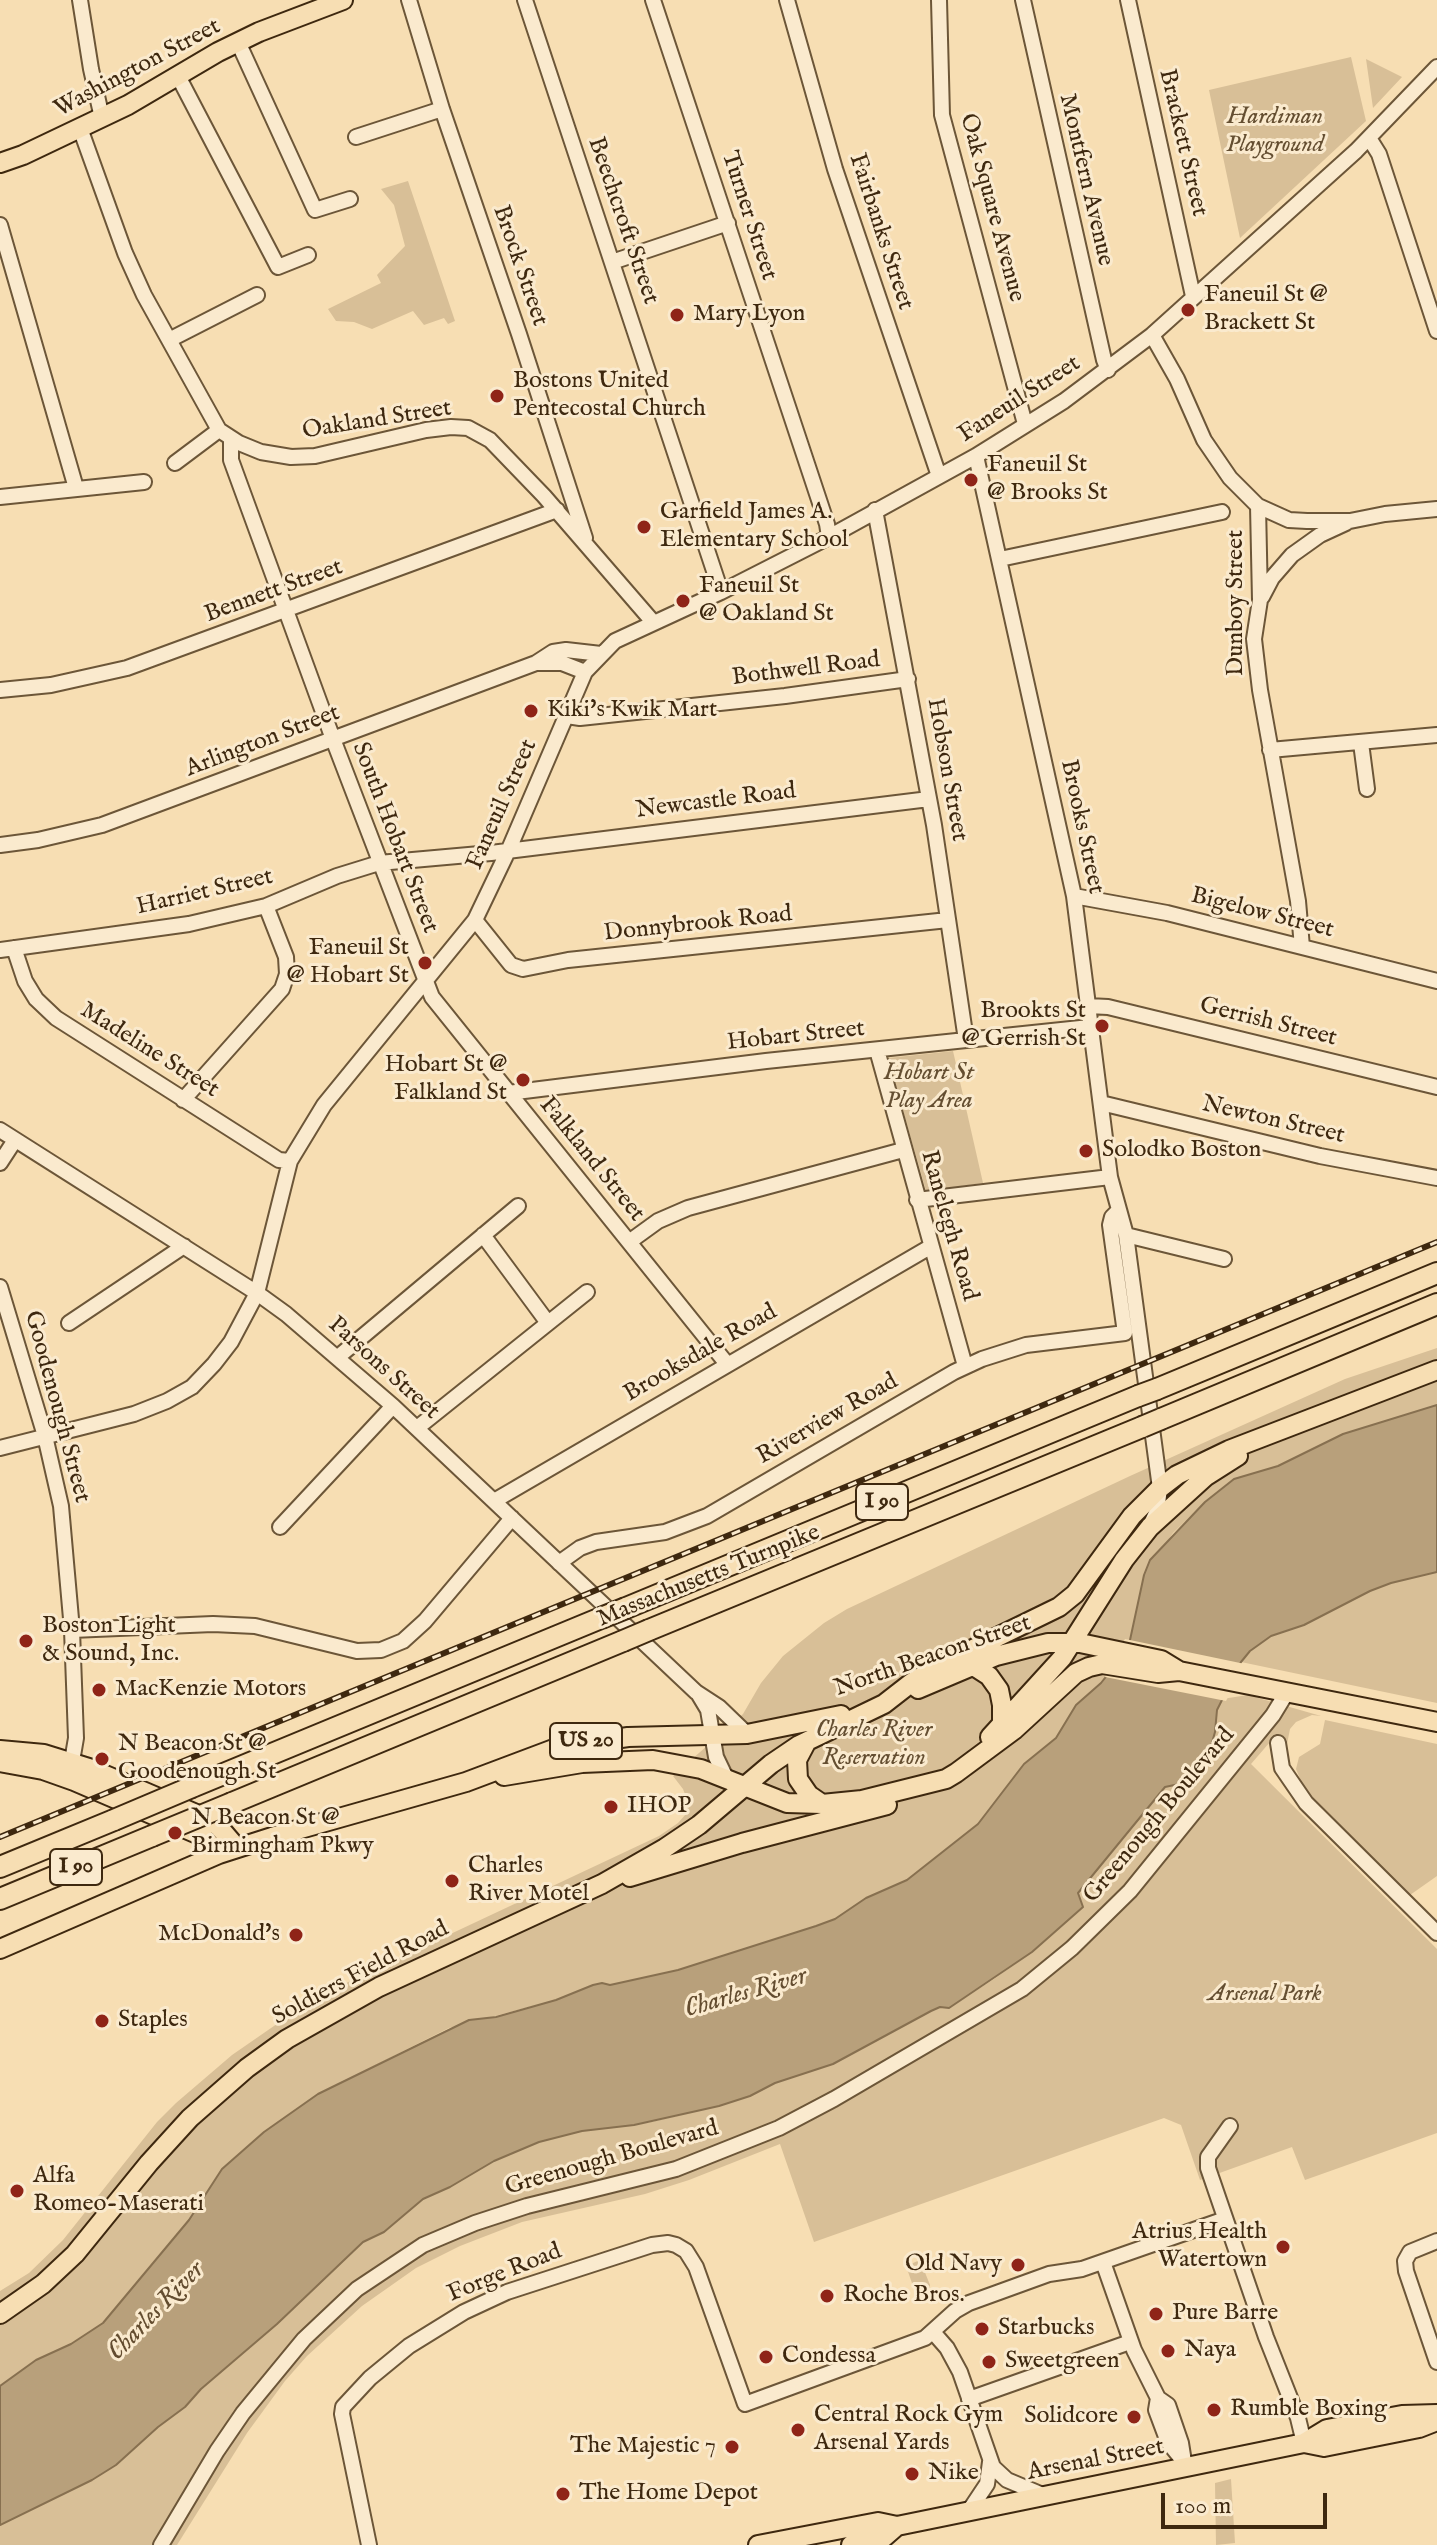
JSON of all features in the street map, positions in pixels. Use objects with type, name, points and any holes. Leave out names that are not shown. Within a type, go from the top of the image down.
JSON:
[{"type":"highway","name":"Massachusetts Turnpike","points":[[0,1867],[1437,1273]]},
{"type":"highway","name":"Massachusetts Turnpike","points":[[0,1899],[1437,1304]]},
{"type":"main road","name":"Washington Street","points":[[0,163],[102,118],[238,42],[295,16],[343,0]]},
{"type":"main road","points":[[884,1704],[938,1666],[1067,1601],[1119,1531],[1160,1488],[1177,1475],[1210,1458],[1437,1370]]},
{"type":"main road","points":[[946,1779],[1048,1675],[1124,1560],[1150,1527],[1205,1477],[1293,1426]]},
{"type":"main road","name":"North Beacon Street","points":[[0,1949],[228,1851],[466,1782],[577,1742],[628,1737],[747,1734],[788,1728],[884,1704],[972,1665],[1027,1646],[1072,1642],[1158,1673],[1179,1671],[1437,1722]]},
{"type":"main road","name":"North Beacon Street","points":[[466,1782],[564,1765],[633,1759],[684,1765],[787,1803],[862,1800],[946,1779],[1014,1730],[1076,1673],[1110,1657]]},
{"type":"main road","points":[[972,1665],[997,1685],[1002,1700],[1002,1725]]},
{"type":"main road","name":"Soldiers Field Road","points":[[0,2314],[59,2270],[190,2118],[272,2049],[379,1987],[602,1884],[682,1837],[736,1784],[807,1741],[884,1704]]},
{"type":"main road","points":[[807,1741],[797,1760],[798,1779],[809,1795],[822,1804]]},
{"type":"main road","points":[[0,1750],[34,1752],[228,1851]]},
{"type":"main road","points":[[0,1762],[71,1770]]},
{"type":"main road","name":"Soldiers Field Road","points":[[602,1884],[753,1840],[876,1809],[946,1779]]},
{"type":"main road","name":"Arsenal Street","points":[[1304,2443],[1327,2429],[1402,2415],[1437,2414]]},
{"type":"main road","name":"Arsenal Street","points":[[758,2545],[878,2522],[897,2526],[1045,2496],[1183,2463],[1304,2443],[1324,2447],[1424,2427],[1437,2421]]},
{"type":"main road","name":"Arsenal Street","points":[[851,2545],[882,2539],[897,2526]]},
{"type":"street","points":[[80,0],[102,118]]},
{"type":"street","name":"Brock Street","points":[[409,0],[442,109],[588,546]]},
{"type":"street","name":"Beechcroft Street","points":[[525,0],[664,412],[721,592]]},
{"type":"street","name":"Turner Street","points":[[653,0],[829,537]]},
{"type":"street","name":"Fairbanks Street","points":[[787,0],[835,169],[939,476]]},
{"type":"street","name":"Oak Square Avenue","points":[[939,0],[942,115],[1025,424]]},
{"type":"street","name":"Montfern Avenue","points":[[1023,0],[1108,370]]},
{"type":"street","name":"Brackett Street","points":[[1128,0],[1193,296]]},
{"type":"street","points":[[238,42],[315,210],[350,199]]},
{"type":"street","name":"Faneuil Street","points":[[0,1448],[134,1414],[167,1401],[192,1387],[231,1342],[257,1293],[290,1161],[324,1105],[475,920],[585,672],[601,654],[615,641],[829,537],[976,456],[1108,370],[1152,335],[1369,138],[1437,67]]},
{"type":"street","points":[[178,76],[278,267],[308,255]]},
{"type":"street","points":[[356,137],[442,109]]},
{"type":"street","points":[[80,128],[125,253],[144,295],[225,434],[175,463]]},
{"type":"street","points":[[1369,138],[1379,154],[1437,331]]},
{"type":"street","points":[[612,262],[728,223]]},
{"type":"street","points":[[0,225],[76,488]]},
{"type":"street","points":[[169,340],[257,295]]},
{"type":"street","name":"Dunboy Street","points":[[1152,335],[1177,379],[1204,440],[1230,478],[1258,506],[1260,600],[1254,639],[1270,750],[1298,901],[1302,947]]},
{"type":"street","name":"Oakland Street","points":[[225,434],[261,452],[291,457],[315,456],[410,433],[451,427],[468,428],[490,440],[557,510],[653,622]]},
{"type":"street","name":"South Hobart Street","points":[[225,434],[231,460],[333,739],[425,981]]},
{"type":"street","name":"Brooks Street","points":[[976,456],[1074,896],[1110,1177],[1126,1235],[1160,1488],[1157,1511],[1150,1527]]},
{"type":"street","points":[[0,497],[144,482]]},
{"type":"street","points":[[1258,506],[1289,520],[1350,521],[1437,509]]},
{"type":"street","name":"Bennett Street","points":[[0,690],[51,685],[127,668],[557,510]]},
{"type":"street","name":"Hobson Street","points":[[875,510],[929,799],[966,1040]]},
{"type":"street","points":[[1000,559],[1222,512]]},
{"type":"street","points":[[1260,600],[1272,578],[1292,555],[1320,535],[1350,521]]},
{"type":"street","name":"Arlington Street","points":[[0,845],[38,840],[102,825],[536,663],[553,652],[566,650],[601,654]]},
{"type":"street","name":"Arlington Street","points":[[536,663],[562,663],[585,672]]},
{"type":"street","name":"Bothwell Road","points":[[567,716],[580,718],[754,700],[908,679]]},
{"type":"street","points":[[1270,750],[1437,735]]},
{"type":"street","points":[[1361,743],[1367,789]]},
{"type":"street","name":"Newcastle Road","points":[[509,849],[929,799]]},
{"type":"street","name":"Harriet Street","points":[[7,949],[189,924],[266,906],[337,876],[379,863],[509,849]]},
{"type":"street","name":"Bigelow Street","points":[[1074,896],[1167,913],[1437,981]]},
{"type":"street","points":[[183,1100],[282,989],[287,974],[286,957],[266,906]]},
{"type":"street","name":"Donnybrook Road","points":[[475,920],[511,965],[523,969],[568,960],[948,920]]},
{"type":"street","name":"Madeline Street","points":[[7,949],[31,990],[56,1018],[279,1160],[290,1161]]},
{"type":"street","name":"Falkland Street","points":[[425,981],[435,1002],[727,1364]]},
{"type":"street","name":"Gerrish Street","points":[[1088,1006],[1108,1007],[1437,1087]]},
{"type":"street","name":"Hobart Street","points":[[508,1093],[1090,1027]]},
{"type":"street","name":"Ranelegh Road","points":[[877,1050],[965,1366]]},
{"type":"street","name":"Newton Street","points":[[1101,1103],[1320,1156],[1437,1178]]},
{"type":"street","name":"Parsons Street","points":[[0,1130],[257,1293],[338,1357],[696,1692],[719,1707],[747,1734]]},
{"type":"street","points":[[0,1163],[15,1140]]},
{"type":"street","points":[[629,1242],[658,1221],[688,1208],[903,1150]]},
{"type":"street","points":[[917,1200],[1110,1177]]},
{"type":"street","points":[[338,1357],[518,1206]]},
{"type":"street","name":"Brooks Street","points":[[1119,1210],[1112,1217],[1110,1225],[1125,1333]]},
{"type":"street","points":[[483,1235],[548,1323]]},
{"type":"street","points":[[1126,1235],[1224,1259]]},
{"type":"street","points":[[69,1323],[184,1246]]},
{"type":"street","name":"Brooksdale Road","points":[[494,1501],[930,1247]]},
{"type":"street","name":"Goodenough Street","points":[[0,1287],[45,1436],[61,1506],[72,1630],[76,1738],[71,1770]]},
{"type":"street","points":[[417,1428],[587,1292]]},
{"type":"street","name":"Riverview Road","points":[[559,1563],[580,1548],[596,1542],[665,1532],[707,1516],[965,1366],[1021,1346],[1125,1333]]},
{"type":"street","points":[[280,1527],[393,1406]]},
{"type":"street","points":[[72,1630],[213,1624],[255,1626],[357,1651],[381,1650],[403,1641],[425,1621],[512,1518]]},
{"type":"street","name":"Parsons Street","points":[[696,1692],[708,1710],[718,1761],[736,1784]]},
{"type":"street","name":"Greenough Boulevard","points":[[161,2545],[243,2413],[304,2339],[357,2289],[423,2245],[475,2223],[527,2206],[676,2169],[779,2128],[825,2105],[1022,1989],[1083,1938],[1130,1891],[1273,1716],[1287,1692]]},
{"type":"street","points":[[1278,1743],[1282,1768],[1306,1803],[1437,1933]]},
{"type":"street","points":[[1230,2126],[1207,2162],[1266,2337],[1298,2418],[1304,2443]]},
{"type":"street","points":[[1045,2496],[1007,2480],[990,2462],[969,2399],[947,2348],[933,2332],[955,2311],[969,2303],[1049,2274],[1082,2269],[1225,2219]]},
{"type":"street","points":[[1437,2241],[1410,2252],[1405,2261],[1437,2362]]},
{"type":"street","name":"Forge Road","points":[[369,2545],[343,2407],[370,2378],[424,2335],[464,2312],[521,2286],[658,2244],[680,2247],[696,2267],[745,2404],[921,2340],[933,2332]]},
{"type":"street","points":[[1103,2262],[1130,2342],[1158,2398],[1156,2410],[1168,2442],[1183,2463]]},
{"type":"street","points":[[969,2399],[1130,2342]]},
{"type":"street","points":[[969,2511],[987,2484],[990,2462]]},
{"type":"green space","name":"Hardiman Playground","points":[[1351,57],[1366,121],[1240,238],[1209,90]]},
{"type":"green space","points":[[1366,59],[1402,77],[1373,108]]},
{"type":"green space","points":[[408,181],[455,321],[448,324],[444,318],[424,325],[413,311],[372,329],[354,322],[336,321],[328,309],[381,283],[377,275],[405,246],[394,205],[381,189]]},
{"type":"green space","name":"Hobart St Play Area","points":[[953,1051],[983,1183],[926,1191],[888,1058]]},
{"type":"green space","name":"Charles River Reservation","points":[[1437,1348],[1437,1405],[1343,1434],[1278,1466],[1234,1479],[1173,1533],[1144,1575],[1130,1640],[1120,1659],[1101,1683],[1076,1705],[1056,1738],[1024,1764],[978,1824],[927,1866],[907,1880],[866,1898],[835,1919],[678,1970],[610,1985],[593,1985],[556,2000],[449,2028],[318,2094],[250,2146],[199,2203],[189,2220],[103,2323],[71,2344],[36,2360],[0,2386],[0,2291],[29,2273],[63,2240],[157,2122],[176,2103],[232,2055],[300,2008],[342,1985],[659,1836],[678,1823],[686,1814],[688,1802],[673,1776],[743,1714],[761,1683],[783,1656],[824,1623],[847,1609],[1130,1476],[1345,1379]]},
{"type":"green space","points":[[1437,1572],[1437,1703],[1241,1662],[1259,1643],[1271,1636],[1304,1625],[1370,1591]]},
{"type":"green space","name":"Arsenal Park","points":[[1248,1695],[1321,1716],[1312,1715],[1296,1722],[1290,1729],[1287,1744],[1270,1742],[1251,1764],[1437,1949],[1437,2133],[1305,2180],[1292,2147],[1200,2180],[1181,2125],[1164,2118],[814,2242],[780,2144],[645,2194],[522,2222],[460,2246],[416,2268],[362,2306],[307,2356],[285,2381],[247,2433],[177,2545],[0,2545],[0,2525],[116,2465],[277,2324],[363,2242],[394,2224],[423,2199],[494,2161],[539,2142],[582,2131],[651,2122],[750,2096],[775,2083],[833,2064],[931,2011],[940,2007],[949,2008],[994,1979],[1032,1952],[1083,1907],[1078,1893],[1165,1787],[1187,1778],[1215,1732],[1217,1710],[1222,1699]]},
{"type":"green space","points":[[1325,1720],[1437,1744],[1437,1876],[1410,1895],[1315,1803],[1301,1781],[1296,1769],[1299,1757],[1320,1744]]},
{"type":"green space","points":[[920,2260],[930,2285],[929,2298],[919,2303],[906,2266]]},
{"type":"green space","points":[[1231,2479],[1235,2543],[1216,2545],[1215,2483]]},
{"type":"water","name":"Charles River","points":[[1437,1405],[1437,1572],[1370,1591],[1304,1625],[1271,1636],[1250,1651],[1241,1662],[1217,1710],[1210,1750],[1179,1784],[1165,1787],[1078,1893],[1083,1907],[1032,1952],[949,2008],[940,2007],[931,2011],[833,2064],[719,2106],[539,2142],[494,2161],[423,2199],[384,2232],[363,2242],[277,2324],[116,2465],[0,2525],[0,2386],[36,2360],[71,2344],[103,2323],[189,2220],[222,2169],[264,2132],[318,2094],[469,2020],[496,2017],[556,2000],[593,1985],[610,1985],[678,1970],[816,1926],[835,1919],[866,1898],[907,1880],[978,1824],[1024,1764],[1056,1738],[1076,1705],[1101,1683],[1120,1659],[1130,1640],[1150,1560],[1205,1502],[1234,1479],[1278,1466],[1343,1434]]},
{"type":"pier","points":[[1125,1639],[1245,1664],[1226,1701],[1105,1677]]},
{"type":"railway","points":[[0,1837],[1437,1242]]},
{"type":"place","name":"Faneuil St @ Brackett St","points":[[1188,310]]},
{"type":"place","name":"Mary Lyon","points":[[677,315]]},
{"type":"place","name":"Bostons United Pentecostal Church","points":[[497,396]]},
{"type":"place","name":"Faneuil St @ Brooks St","points":[[971,480]]},
{"type":"place","name":"Garfield James A. Elementary School","points":[[644,527]]},
{"type":"place","name":"Faneuil St @ Oakland St","points":[[683,601]]},
{"type":"place","name":"Kiki's Kwik Mart","points":[[531,711]]},
{"type":"place","name":"Faneuil St @ Hobart St","points":[[425,963]]},
{"type":"place","name":"Brookts St @ Gerrish St","points":[[1102,1026]]},
{"type":"place","name":"Hobart St @ Falkland St","points":[[523,1080]]},
{"type":"place","name":"Solodko Boston","points":[[1086,1151]]},
{"type":"place","name":"Boston Light & Sound, Inc.","points":[[26,1641]]},
{"type":"place","name":"MacKenzie Motors","points":[[99,1690]]},
{"type":"place","name":"N Beacon St @ Goodenough St","points":[[102,1759]]},
{"type":"place","name":"IHOP","points":[[611,1807]]},
{"type":"place","name":"N Beacon St @ Birmingham Pkwy","points":[[175,1833]]},
{"type":"place","name":"Charles River Motel","points":[[452,1881]]},
{"type":"place","name":"McDonald's","points":[[296,1935]]},
{"type":"place","name":"Staples","points":[[102,2021]]},
{"type":"place","name":"Alfa Romeo-Maserati","points":[[17,2191]]},
{"type":"place","name":"Atrius Health Watertown","points":[[1283,2247]]},
{"type":"place","name":"Old Navy","points":[[1018,2265]]},
{"type":"place","name":"Roche Bros.","points":[[827,2296]]},
{"type":"place","name":"Pure Barre","points":[[1156,2314]]},
{"type":"place","name":"Starbucks","points":[[982,2329]]},
{"type":"place","name":"Naya","points":[[1168,2351]]},
{"type":"place","name":"Condessa","points":[[766,2357]]},
{"type":"place","name":"Sweetgreen","points":[[989,2362]]},
{"type":"place","name":"Rumble Boxing","points":[[1214,2410]]},
{"type":"place","name":"Solidcore","points":[[1134,2417]]},
{"type":"place","name":"Central Rock Gym Arsenal Yards","points":[[798,2430]]},
{"type":"place","name":"The Majestic 7","points":[[732,2447]]},
{"type":"place","name":"Nike","points":[[912,2474]]},
{"type":"place","name":"The Home Depot","points":[[563,2494]]}]
